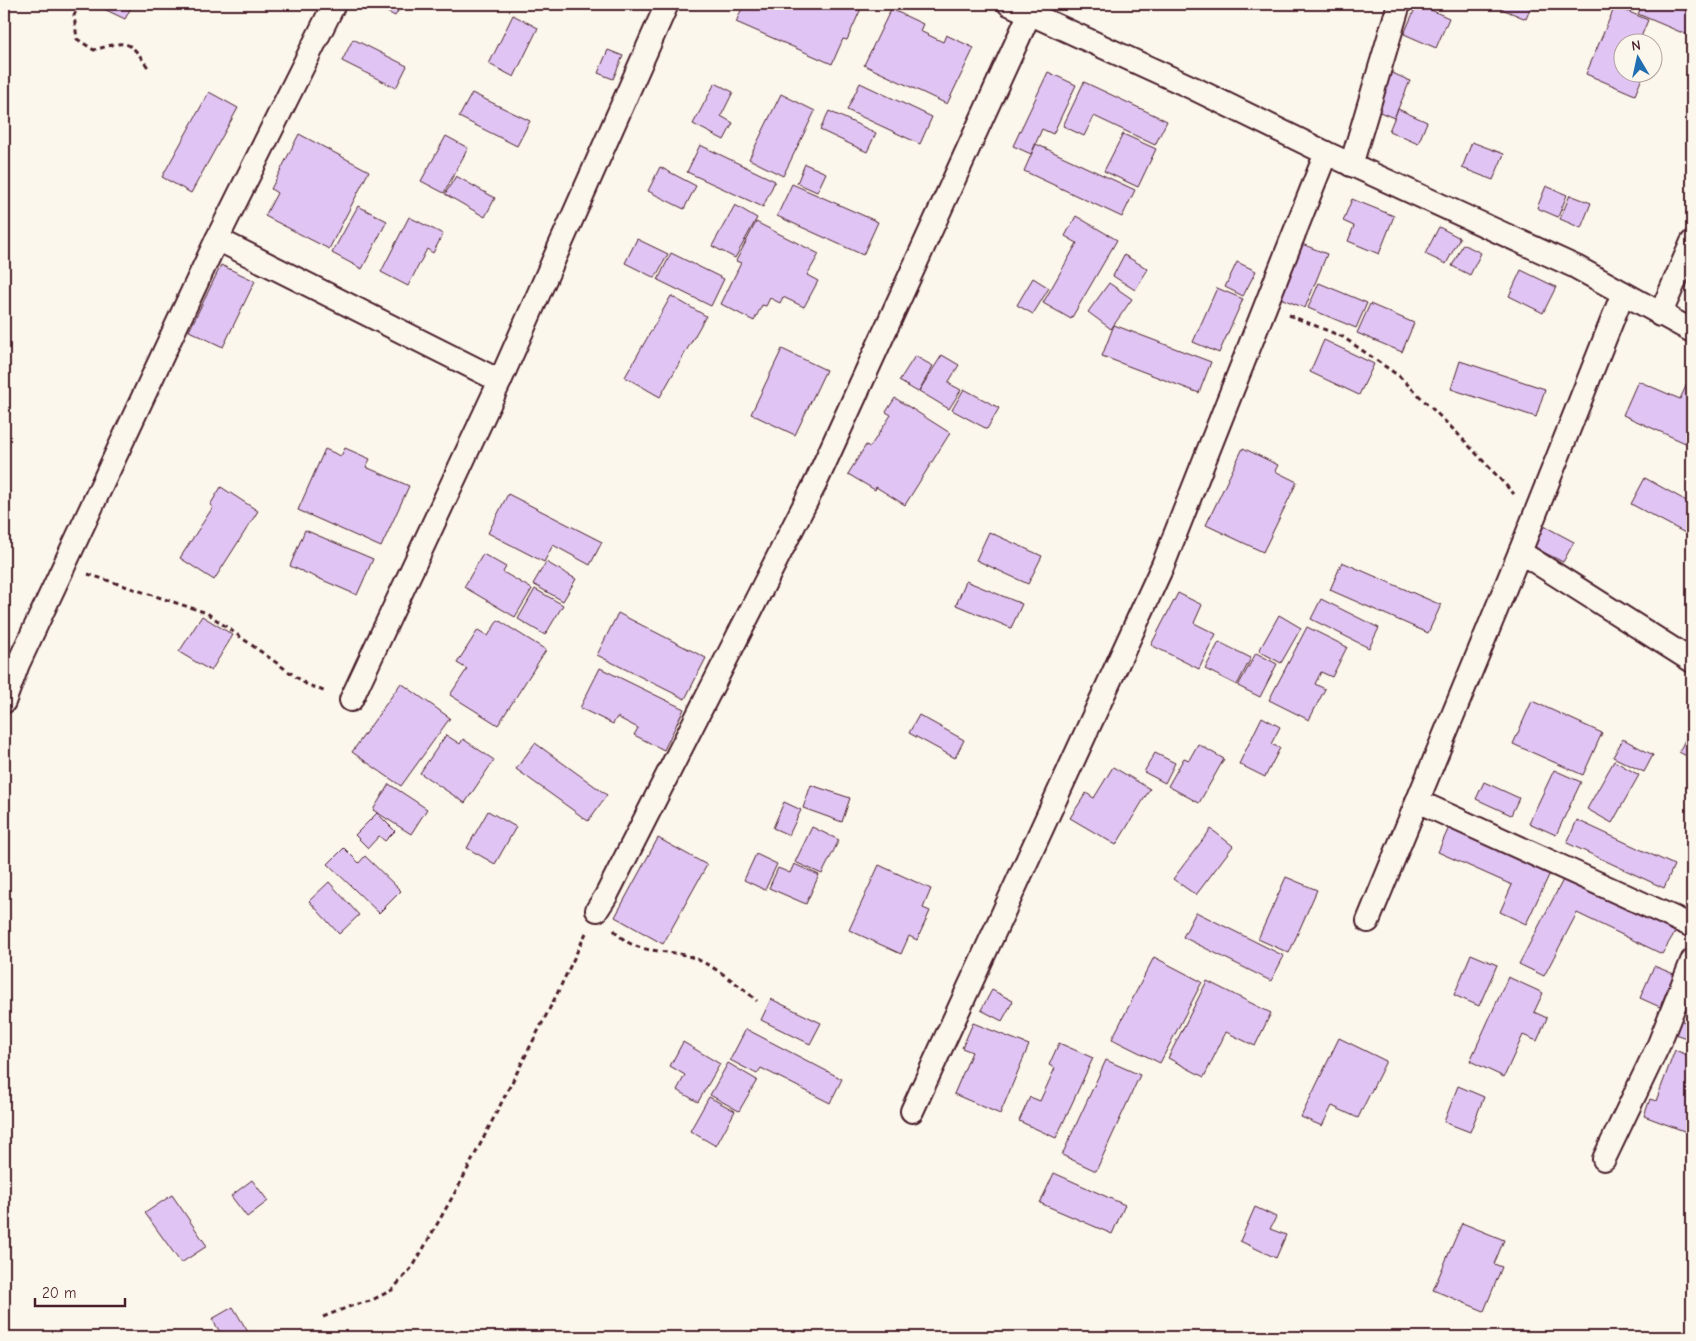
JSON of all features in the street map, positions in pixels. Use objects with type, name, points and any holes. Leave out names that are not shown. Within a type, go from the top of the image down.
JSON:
[{"type":"street","points":[[4,702],[18,664],[217,240],[334,4]]},
{"type":"street","points":[[351,700],[500,381],[667,4]]},
{"type":"street","points":[[1008,4],[1032,9],[1351,165],[1576,266],[1660,315],[1692,331]]},
{"type":"street","points":[[1351,165],[1399,4]]},
{"type":"street","points":[[598,910],[816,482],[1032,9]]},
{"type":"street","points":[[912,1111],[1163,565],[1326,153]]},
{"type":"street","points":[[217,240],[500,381]]},
{"type":"street","points":[[1660,315],[1692,242]]},
{"type":"street","points":[[1368,921],[1520,552],[1623,293]]},
{"type":"street","points":[[1520,552],[1692,661]]},
{"type":"street","points":[[1418,801],[1692,926]]},
{"type":"street","points":[[1604,1160],[1659,1044],[1692,961]]},
{"type":"path","points":[[80,4],[74,15],[77,39],[94,50],[113,45],[127,44],[136,49],[149,69]]},
{"type":"path","points":[[1266,306],[1343,337],[1399,376],[1457,433],[1534,516]]},
{"type":"path","points":[[64,566],[207,613],[306,684],[351,700]]},
{"type":"path","points":[[323,1317],[370,1301],[392,1290],[414,1265],[462,1180],[552,1005],[598,910],[622,940],[652,952],[686,955],[718,971],[757,1001]]},
{"type":"building","points":[[101,4],[133,4],[125,19],[100,7]]},
{"type":"building","points":[[372,4],[402,4],[395,16]]},
{"type":"building","points":[[744,4],[863,4],[847,40],[843,39],[832,64],[736,22]]},
{"type":"building","points":[[1417,4],[1449,18],[1436,48],[1404,34]]},
{"type":"building","points":[[1505,4],[1532,4],[1526,19],[1502,9]]},
{"type":"building","points":[[1643,4],[1692,4],[1692,37],[1638,14]]},
{"type":"building","points":[[1615,6],[1648,20],[1643,32],[1614,32],[1614,82],[1640,82],[1635,95],[1586,74]]},
{"type":"building","points":[[891,9],[923,24],[920,31],[943,42],[946,35],[974,48],[947,104],[864,65]]},
{"type":"building","points":[[513,15],[538,28],[514,77],[489,64]]},
{"type":"building","points":[[353,39],[407,66],[396,88],[342,61]]},
{"type":"building","points":[[608,50],[623,56],[613,79],[598,73]]},
{"type":"building","points":[[1386,70],[1410,81],[1394,118],[1370,108]]},
{"type":"building","points":[[1048,72],[1076,85],[1053,134],[1042,129],[1031,154],[1013,146]]},
{"type":"building","points":[[1084,82],[1167,121],[1155,145],[1094,116],[1084,136],[1063,126]]},
{"type":"building","points":[[715,83],[733,92],[721,116],[733,123],[724,140],[693,124]]},
{"type":"building","points":[[860,83],[932,117],[920,144],[847,110]]},
{"type":"building","points":[[209,92],[238,108],[191,193],[162,177]]},
{"type":"building","points":[[472,93],[530,121],[517,146],[459,117]]},
{"type":"building","points":[[781,94],[815,111],[783,176],[749,159]]},
{"type":"building","points":[[1398,109],[1427,122],[1418,144],[1389,131]]},
{"type":"building","points":[[829,111],[876,133],[867,152],[820,130]]},
{"type":"building","points":[[299,134],[369,171],[329,249],[265,216],[277,193],[271,189]]},
{"type":"building","points":[[1123,134],[1156,149],[1138,187],[1104,171]]},
{"type":"building","points":[[446,136],[468,148],[444,193],[421,181]]},
{"type":"building","points":[[1472,142],[1504,154],[1493,180],[1462,168]]},
{"type":"building","points":[[1036,144],[1135,190],[1122,217],[1024,171]]},
{"type":"building","points":[[700,145],[775,181],[763,207],[687,172]]},
{"type":"building","points":[[805,164],[826,173],[817,192],[797,183]]},
{"type":"building","points":[[660,167],[696,186],[684,209],[648,191]]},
{"type":"building","points":[[456,176],[495,198],[485,217],[445,194]]},
{"type":"building","points":[[792,184],[878,222],[863,255],[777,216]]},
{"type":"building","points":[[1546,186],[1567,195],[1558,217],[1537,208]]},
{"type":"building","points":[[1570,195],[1591,203],[1581,228],[1560,219]]},
{"type":"building","points":[[1352,199],[1394,216],[1379,254],[1348,241],[1354,226],[1343,221]]},
{"type":"building","points":[[735,205],[757,218],[735,258],[712,246]]},
{"type":"building","points":[[358,206],[387,221],[362,269],[332,253]]},
{"type":"building","points":[[1076,216],[1117,240],[1071,319],[1043,303],[1077,243],[1065,236]]},
{"type":"building","points":[[409,217],[443,234],[433,253],[427,249],[408,286],[381,272]]},
{"type":"building","points":[[756,222],[819,254],[807,275],[818,281],[804,307],[783,297],[780,303],[770,298],[766,306],[762,305],[754,321],[721,304],[741,263],[736,261]]},
{"type":"building","points":[[1439,227],[1460,238],[1446,264],[1425,254]]},
{"type":"building","points":[[637,239],[668,254],[655,278],[625,263]]},
{"type":"building","points":[[1302,244],[1327,254],[1305,308],[1280,298]]},
{"type":"building","points":[[1463,244],[1481,253],[1470,275],[1452,266]]},
{"type":"building","points":[[671,253],[724,279],[711,306],[658,280]]},
{"type":"building","points":[[1124,255],[1148,269],[1135,290],[1113,276]]},
{"type":"building","points":[[1237,262],[1256,271],[1243,296],[1225,287]]},
{"type":"building","points":[[221,265],[255,281],[223,347],[189,331]]},
{"type":"building","points":[[1521,270],[1556,287],[1543,313],[1509,296]]},
{"type":"building","points":[[1033,278],[1049,288],[1033,314],[1017,305]]},
{"type":"building","points":[[1109,283],[1132,299],[1111,329],[1088,312]]},
{"type":"building","points":[[1319,283],[1367,303],[1356,328],[1308,308]]},
{"type":"building","points":[[1217,288],[1243,299],[1219,353],[1193,342]]},
{"type":"building","points":[[671,296],[706,316],[660,397],[625,377]]},
{"type":"building","points":[[1370,304],[1414,323],[1402,352],[1357,333]]},
{"type":"building","points":[[1114,325],[1211,362],[1199,393],[1102,356]]},
{"type":"building","points":[[1324,340],[1374,364],[1359,395],[1310,372]]},
{"type":"building","points":[[782,349],[826,370],[795,435],[751,414]]},
{"type":"building","points":[[942,355],[959,365],[948,383],[961,390],[949,409],[919,391]]},
{"type":"building","points":[[915,356],[933,366],[918,392],[899,381]]},
{"type":"building","points":[[1460,361],[1545,389],[1536,417],[1451,389]]},
{"type":"building","points":[[1638,381],[1680,399],[1687,384],[1692,386],[1692,446],[1623,415]]},
{"type":"building","points":[[964,389],[999,408],[987,429],[952,410]]},
{"type":"building","points":[[895,398],[950,433],[905,505],[876,487],[875,490],[848,474],[866,445],[870,447],[891,415],[886,412]]},
{"type":"building","points":[[345,448],[370,459],[366,467],[409,486],[381,547],[298,510],[325,449],[341,456]]},
{"type":"building","points":[[1243,448],[1278,465],[1275,471],[1297,482],[1263,552],[1206,525]]},
{"type":"building","points":[[1645,478],[1692,504],[1692,524],[1687,534],[1631,504]]},
{"type":"building","points":[[221,487],[258,511],[214,580],[180,558],[213,507],[210,505]]},
{"type":"building","points":[[508,494],[602,542],[590,565],[553,545],[544,562],[488,533]]},
{"type":"building","points":[[1544,526],[1574,542],[1563,562],[1533,547]]},
{"type":"building","points":[[305,530],[373,559],[357,595],[290,566]]},
{"type":"building","points":[[989,532],[1042,556],[1028,584],[976,560]]},
{"type":"building","points":[[483,554],[506,567],[503,572],[532,589],[515,617],[464,587]]},
{"type":"building","points":[[546,562],[576,579],[563,601],[533,584]]},
{"type":"building","points":[[1342,562],[1441,605],[1428,633],[1330,590]]},
{"type":"building","points":[[966,581],[1022,604],[1011,628],[956,605]]},
{"type":"building","points":[[535,589],[563,605],[545,635],[518,619]]},
{"type":"building","points":[[1178,593],[1202,605],[1194,623],[1216,634],[1199,669],[1151,645]]},
{"type":"building","points":[[1321,599],[1379,628],[1369,648],[1311,619]]},
{"type":"building","points":[[618,613],[706,658],[685,699],[597,655]]},
{"type":"building","points":[[1279,615],[1301,628],[1281,663],[1259,651]]},
{"type":"building","points":[[202,616],[233,635],[211,671],[179,652]]},
{"type":"building","points":[[498,620],[546,650],[498,725],[450,695],[467,669],[457,663],[478,630],[488,636]]},
{"type":"building","points":[[1307,627],[1347,647],[1332,677],[1321,672],[1315,684],[1325,689],[1309,720],[1269,700]]},
{"type":"building","points":[[1219,642],[1251,658],[1237,685],[1205,669]]},
{"type":"building","points":[[1256,653],[1277,664],[1260,697],[1238,686]]},
{"type":"building","points":[[600,668],[684,709],[664,750],[634,735],[638,728],[617,717],[613,724],[580,708]]},
{"type":"building","points":[[401,683],[450,718],[401,786],[352,752]]},
{"type":"building","points":[[1532,701],[1602,733],[1583,775],[1513,744]]},
{"type":"building","points":[[919,715],[964,740],[955,758],[909,733]]},
{"type":"building","points":[[1262,717],[1280,727],[1271,744],[1280,748],[1265,777],[1239,764]]},
{"type":"building","points":[[1690,730],[1692,731],[1692,759],[1679,752]]},
{"type":"building","points":[[446,735],[460,744],[463,739],[494,760],[465,803],[420,773]]},
{"type":"building","points":[[1623,739],[1653,755],[1644,772],[1613,757]]},
{"type":"building","points":[[535,743],[607,795],[588,821],[516,769]]},
{"type":"building","points":[[1198,744],[1224,759],[1199,803],[1168,786],[1184,758],[1189,760]]},
{"type":"building","points":[[1155,753],[1175,763],[1165,783],[1144,772]]},
{"type":"building","points":[[1614,761],[1639,775],[1612,823],[1587,809]]},
{"type":"building","points":[[1113,767],[1150,789],[1116,845],[1070,818],[1086,793],[1094,798]]},
{"type":"building","points":[[1554,770],[1581,782],[1556,835],[1529,823]]},
{"type":"building","points":[[1484,782],[1519,798],[1511,815],[1476,799]]},
{"type":"building","points":[[389,784],[427,809],[411,834],[373,810]]},
{"type":"building","points":[[811,785],[850,798],[842,822],[803,808]]},
{"type":"building","points":[[784,802],[801,810],[789,835],[773,828]]},
{"type":"building","points":[[488,811],[516,827],[495,864],[467,848]]},
{"type":"building","points":[[377,813],[395,831],[385,841],[379,836],[368,848],[355,835]]},
{"type":"building","points":[[1577,820],[1674,865],[1664,888],[1567,843]]},
{"type":"building","points":[[1450,825],[1551,871],[1526,924],[1500,912],[1512,885],[1438,852]]},
{"type":"building","points":[[812,827],[839,840],[822,874],[795,862]]},
{"type":"building","points":[[1211,829],[1233,846],[1196,895],[1173,879]]},
{"type":"building","points":[[658,838],[707,865],[663,944],[615,917]]},
{"type":"building","points":[[344,848],[359,863],[365,856],[401,891],[379,913],[328,864]]},
{"type":"building","points":[[756,854],[777,864],[765,890],[744,880]]},
{"type":"building","points":[[794,864],[819,875],[806,904],[769,888],[778,868],[790,873]]},
{"type":"building","points":[[879,865],[931,889],[923,908],[930,911],[917,940],[909,936],[901,954],[849,930]]},
{"type":"building","points":[[1565,876],[1675,932],[1662,954],[1577,913],[1544,976],[1519,964]]},
{"type":"building","points":[[1286,877],[1317,890],[1289,953],[1258,939]]},
{"type":"building","points":[[329,882],[359,915],[339,934],[309,901]]},
{"type":"building","points":[[1196,912],[1284,956],[1271,981],[1183,937]]},
{"type":"building","points":[[1471,954],[1497,965],[1479,1006],[1454,995]]},
{"type":"building","points":[[1154,957],[1202,982],[1160,1063],[1112,1039]]},
{"type":"building","points":[[1654,966],[1674,974],[1660,1007],[1640,998]]},
{"type":"building","points":[[1508,977],[1543,993],[1534,1012],[1547,1018],[1537,1041],[1523,1035],[1504,1077],[1470,1061]]},
{"type":"building","points":[[1207,981],[1271,1013],[1255,1046],[1226,1032],[1204,1077],[1168,1058]]},
{"type":"building","points":[[992,990],[1013,1001],[1002,1021],[981,1010]]},
{"type":"building","points":[[771,999],[821,1023],[810,1044],[761,1020]]},
{"type":"building","points":[[1678,1019],[1692,1025],[1692,1040],[1672,1033]]},
{"type":"building","points":[[973,1023],[1029,1045],[1000,1114],[954,1094],[972,1052],[962,1048]]},
{"type":"building","points":[[746,1029],[842,1079],[830,1103],[761,1068],[757,1074],[730,1060]]},
{"type":"building","points":[[1339,1038],[1386,1061],[1358,1118],[1332,1106],[1322,1126],[1301,1117]]},
{"type":"building","points":[[683,1042],[720,1064],[698,1102],[677,1090],[685,1075],[670,1066]]},
{"type":"building","points":[[1059,1043],[1093,1058],[1056,1138],[1019,1121],[1030,1097],[1040,1101],[1055,1068],[1049,1065]]},
{"type":"building","points":[[1675,1050],[1692,1057],[1692,1134],[1644,1116],[1650,1099],[1656,1101]]},
{"type":"building","points":[[1106,1060],[1140,1075],[1096,1171],[1062,1155]]},
{"type":"building","points":[[728,1063],[757,1080],[739,1111],[710,1095]]},
{"type":"building","points":[[1458,1086],[1484,1097],[1470,1132],[1444,1122]]},
{"type":"building","points":[[709,1097],[735,1111],[716,1146],[690,1131]]},
{"type":"building","points":[[1054,1173],[1125,1205],[1112,1234],[1040,1203]]},
{"type":"building","points":[[252,1180],[268,1201],[247,1217],[231,1196]]},
{"type":"building","points":[[172,1195],[207,1246],[181,1263],[145,1213]]},
{"type":"building","points":[[1255,1207],[1276,1217],[1270,1229],[1286,1235],[1276,1258],[1240,1241]]},
{"type":"building","points":[[1462,1223],[1504,1240],[1494,1264],[1502,1267],[1484,1311],[1433,1290]]},
{"type":"building","points":[[233,1307],[251,1337],[223,1337],[212,1319]]}]
